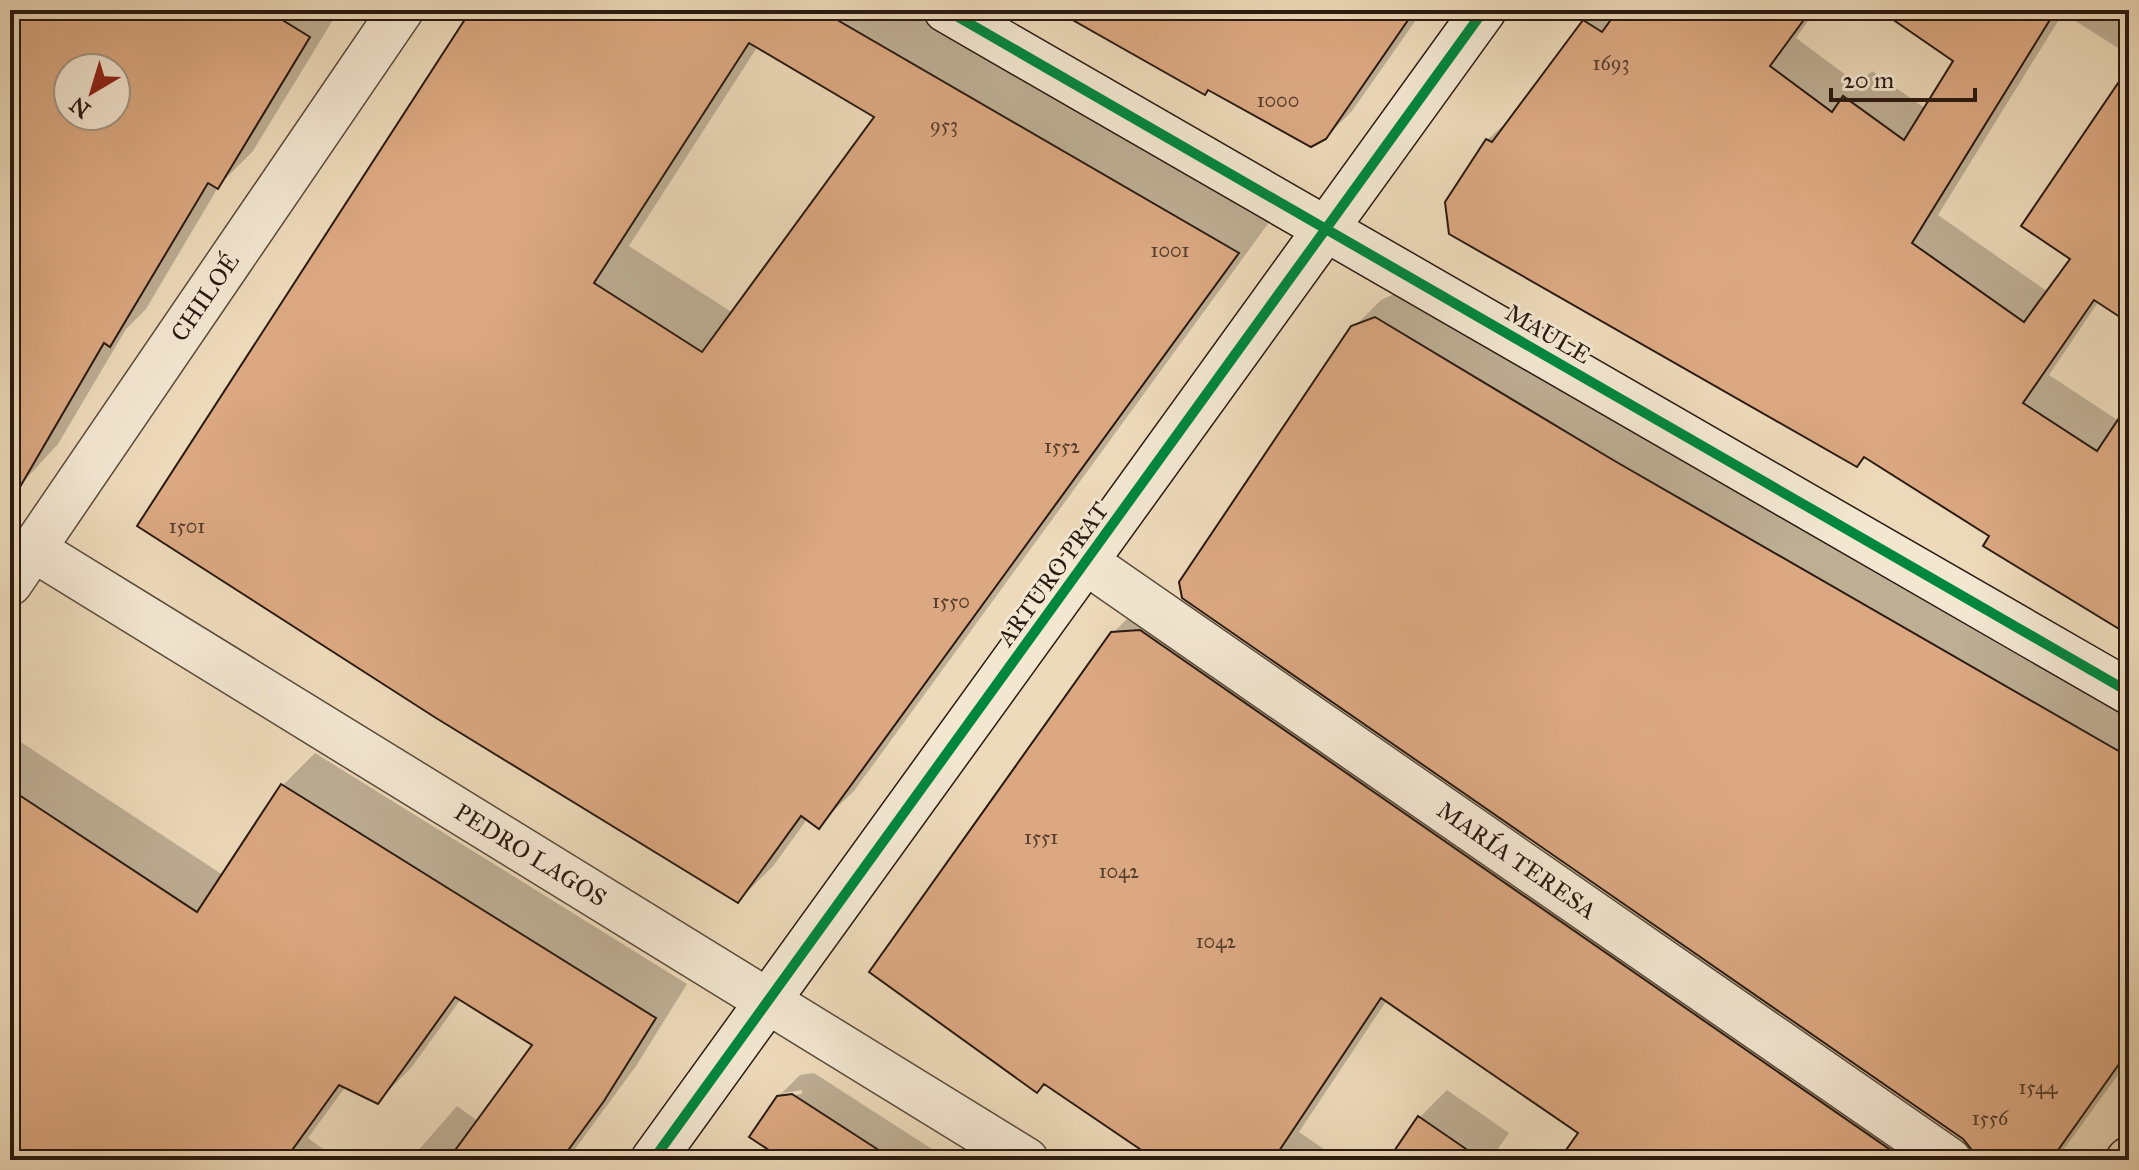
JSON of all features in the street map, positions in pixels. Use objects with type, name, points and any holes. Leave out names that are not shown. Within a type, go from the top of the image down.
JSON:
[{"type":"street","name":"CHILOÉ","points":[[22,566],[401,10]]},
{"type":"street","name":"MAULE","points":[[946,10],[2129,692]]},
{"type":"street","name":"ARTURO PRAT","points":[[653,1160],[1484,10]]},
{"type":"street","name":"MARÍA TERESA","points":[[1086,562],[1949,1160]]},
{"type":"street","name":"PEDRO LAGOS","points":[[22,566],[768,1001],[1026,1160]]},
{"type":"building","points":[[10,10],[266,10],[310,37],[218,189],[208,183],[110,347],[104,343],[10,504]]},
{"type":"building","points":[[471,10],[820,10],[1239,253],[819,829],[801,816],[738,903],[436,718],[137,526]],"holes":[[[749,43],[874,117],[702,352],[594,283]]]},
{"type":"building","points":[[1055,10],[1415,10],[1326,139],[1311,147],[1208,90],[1205,95]]},
{"type":"building","points":[[1618,10],[1811,10],[1770,66],[1832,112],[1843,96],[1904,140],[1953,61],[1879,10],[2056,10],[1912,243],[2024,322],[2070,259],[2021,226],[2129,67],[2129,323],[2094,300],[2023,403],[2097,451],[2129,403],[2129,635],[1983,546],[1989,536],[1864,457],[1857,467],[1449,234],[1445,202],[1486,139],[1492,142],[1583,20],[1602,32]]},
{"type":"building","points":[[1375,317],[1613,460],[2129,757],[2129,1050],[2051,1160],[1974,1160],[1971,1149],[1963,1139],[1182,598],[1179,582],[1351,326]]},
{"type":"building","points":[[1140,630],[1905,1160],[1559,1160],[1578,1133],[1381,998],[1273,1160],[1156,1160],[1044,1084],[1037,1093],[869,972],[1111,632]]},
{"type":"building","points":[[281,784],[656,1018],[604,1101],[561,1160],[448,1160],[532,1045],[455,997],[378,1104],[339,1085],[285,1160],[10,1160],[10,789],[197,912]]},
{"type":"building","points":[[792,1094],[894,1160],[784,1160],[749,1137],[777,1096]]},
{"type":"building","points":[[1418,1116],[1482,1160],[1388,1160]]},
{"type":"cycle path","points":[[946,10],[2129,692]]},
{"type":"cycle path","points":[[653,1160],[1484,10]]}]
